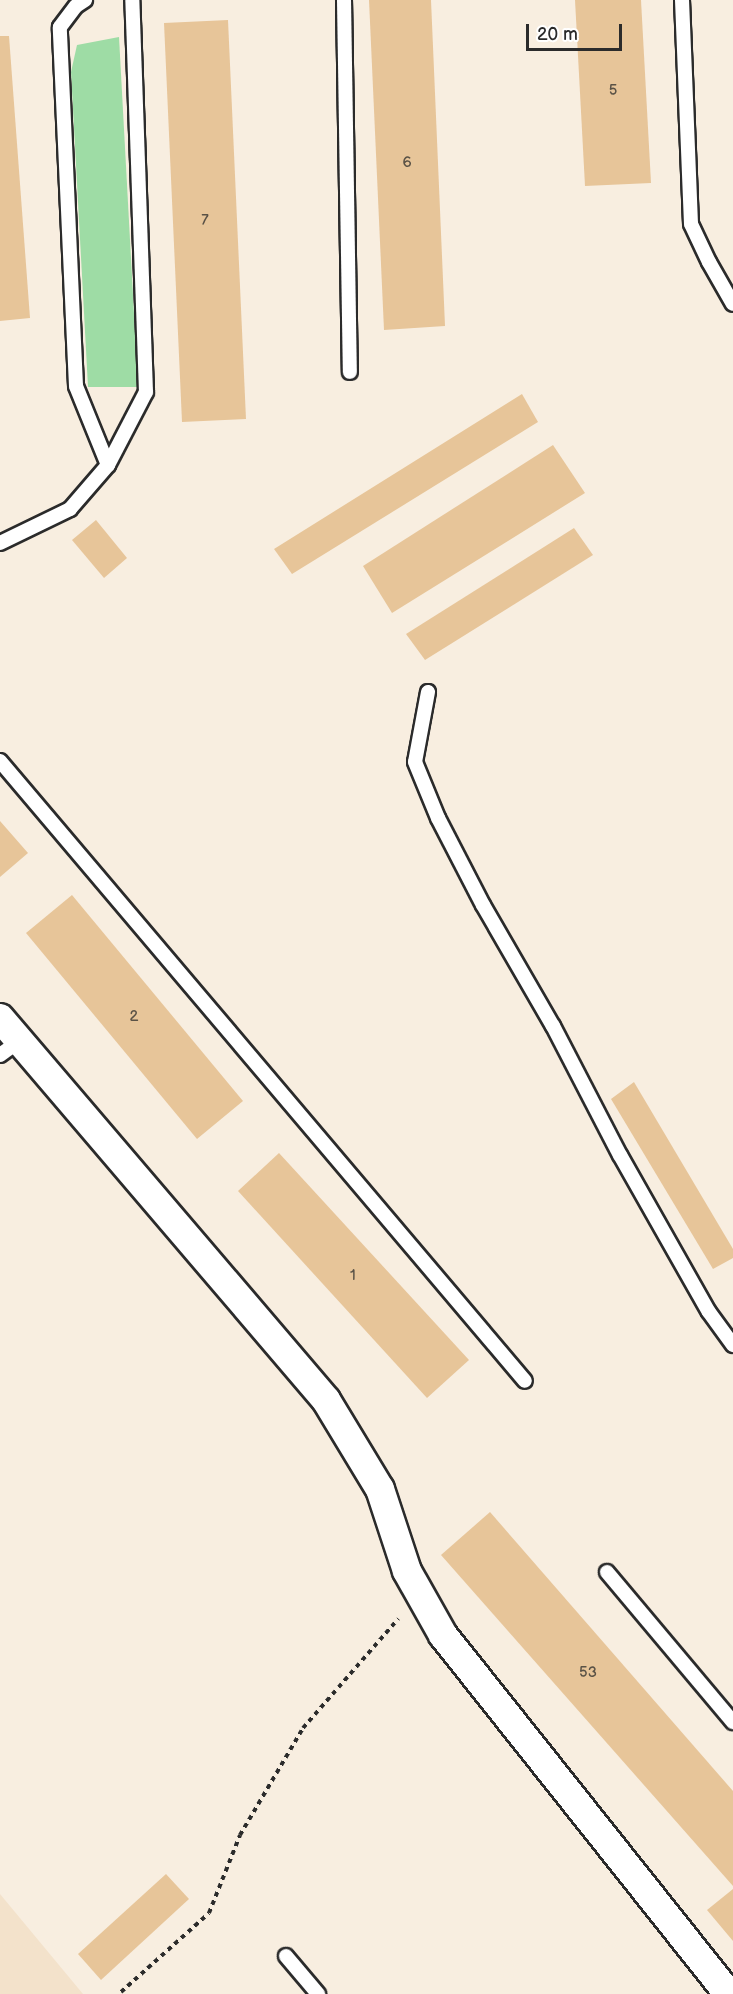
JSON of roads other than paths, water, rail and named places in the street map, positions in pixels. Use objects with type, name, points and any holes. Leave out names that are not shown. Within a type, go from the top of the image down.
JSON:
[{"type":"street","points":[[0,1018],[10,1048],[326,1400],[380,1489],[406,1571],[443,1635],[729,1994]]},
{"type":"lane","points":[[0,543],[70,508],[108,465],[146,392],[132,0]]},
{"type":"lane","points":[[344,0],[350,372]]},
{"type":"lane","points":[[682,0],[692,224],[713,271],[733,304]]},
{"type":"lane","points":[[78,2],[60,27],[76,387],[108,465]]},
{"type":"lane","points":[[428,692],[415,762],[438,818],[483,904],[553,1026],[620,1155],[709,1312],[733,1345]]},
{"type":"lane","points":[[0,761],[525,1381]]},
{"type":"lane","points":[[607,1572],[733,1722]]},
{"type":"lane","points":[[286,1956],[318,1994]]}]
